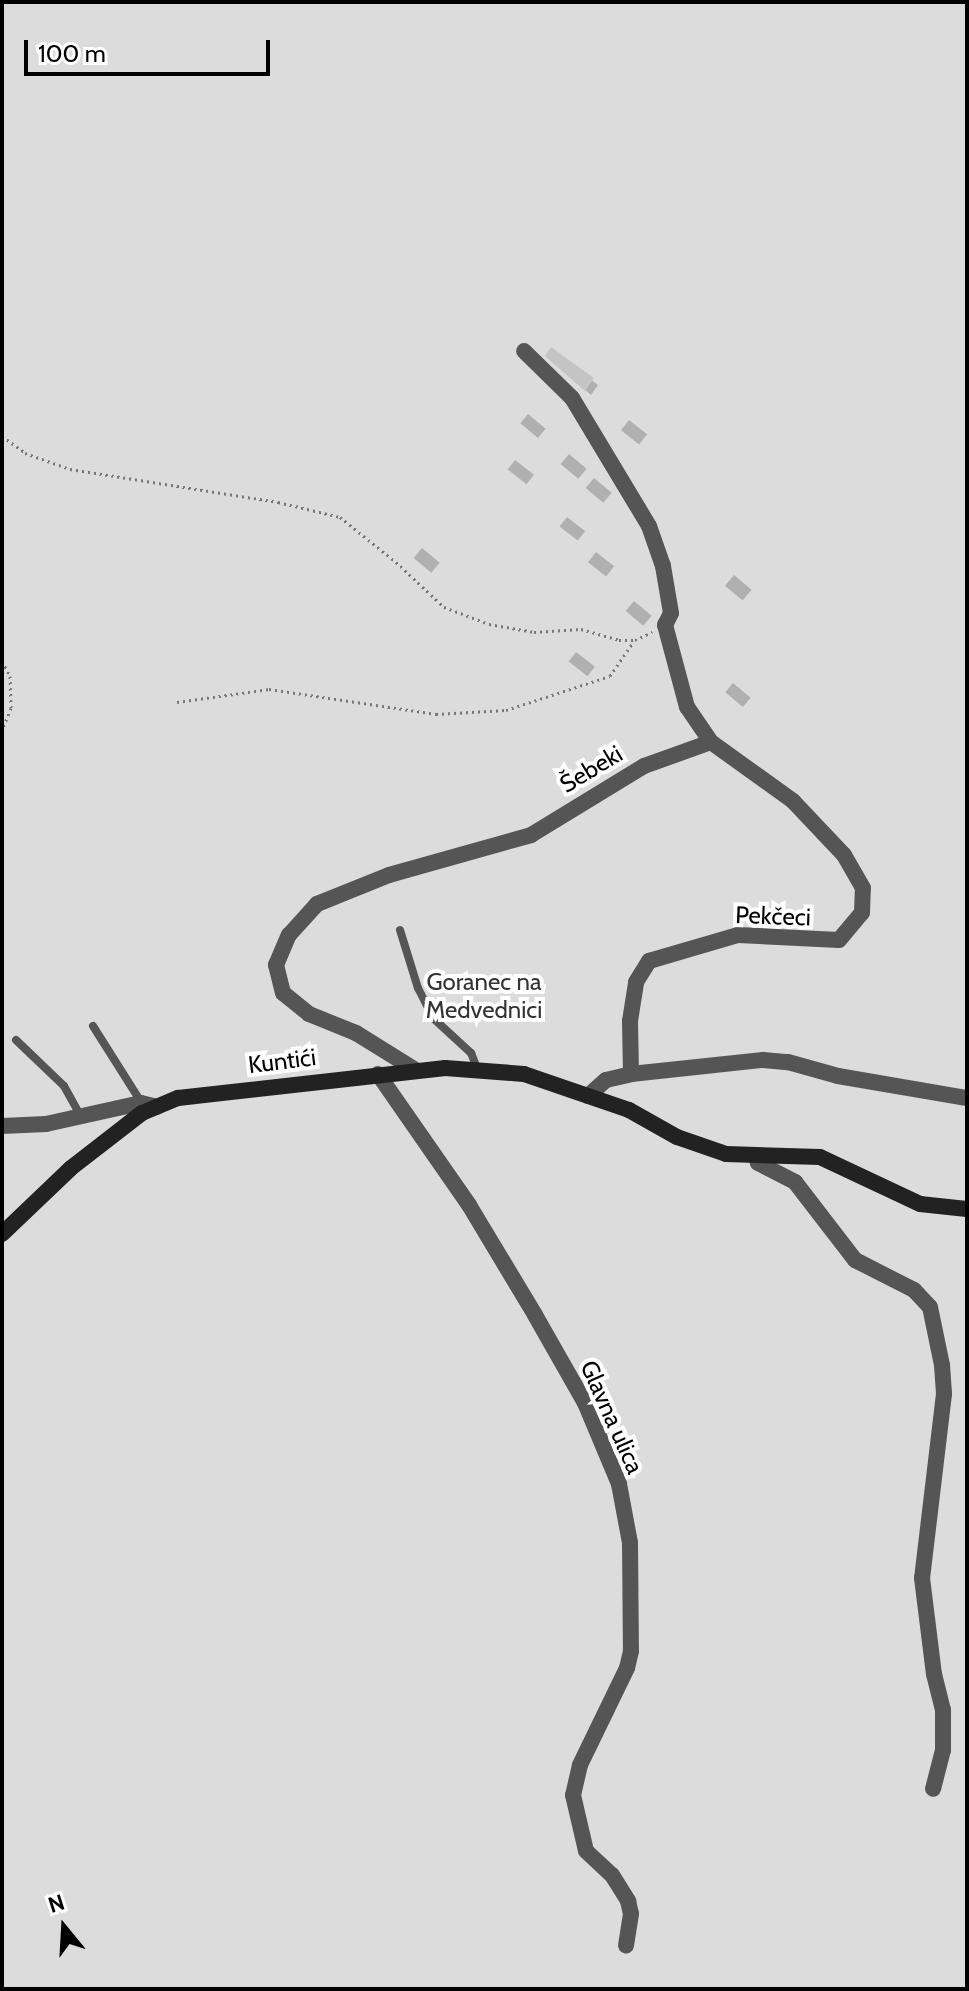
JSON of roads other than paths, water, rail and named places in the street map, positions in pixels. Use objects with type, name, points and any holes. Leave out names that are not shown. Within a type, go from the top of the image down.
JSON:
[{"type":"street","points":[[524,351],[572,398],[649,526],[663,566],[671,613],[665,625],[687,707],[711,742]]},
{"type":"street","name":"Šebeki","points":[[414,1069],[356,1033],[309,1014],[283,993],[276,965],[289,935],[317,904],[389,875],[531,835],[644,766],[711,742]]},
{"type":"street","name":"Pekčeci","points":[[631,1074],[630,1021],[636,982],[649,961],[738,935],[839,940],[862,913],[863,888],[844,855],[793,801],[711,742]]},
{"type":"street","points":[[588,1096],[606,1080],[631,1074],[684,1065],[776,1061],[838,1076],[967,1098]]},
{"type":"street","points":[[414,1069],[524,1074],[629,1110],[677,1137],[726,1154],[820,1157],[920,1204],[967,1209]]},
{"type":"street","name":"Kuntići","points":[[2,1126],[46,1124],[178,1098],[414,1069]]},
{"type":"street","name":"Glavna ulica","points":[[378,1074],[469,1205],[535,1315],[585,1403],[619,1484],[630,1543],[631,1651],[627,1668],[580,1765],[573,1795],[586,1851],[612,1875],[628,1901],[631,1914],[626,1946]]},
{"type":"street","name":"Kuntići","points":[[2,1234],[71,1168],[149,1105]]},
{"type":"street","points":[[756,1156],[758,1163],[795,1182],[855,1260],[914,1290],[930,1307],[942,1365],[944,1394],[922,1564],[934,1674],[943,1710],[943,1750],[933,1789]]},
{"type":"lane","points":[[400,930],[418,988],[433,1018],[471,1053],[479,1070]]},
{"type":"lane","points":[[93,1026],[149,1105]]},
{"type":"lane","points":[[16,1040],[64,1086],[80,1115]]},
{"type":"park label","name":"Goranec na Medvednici","points":[[484,996]]}]
